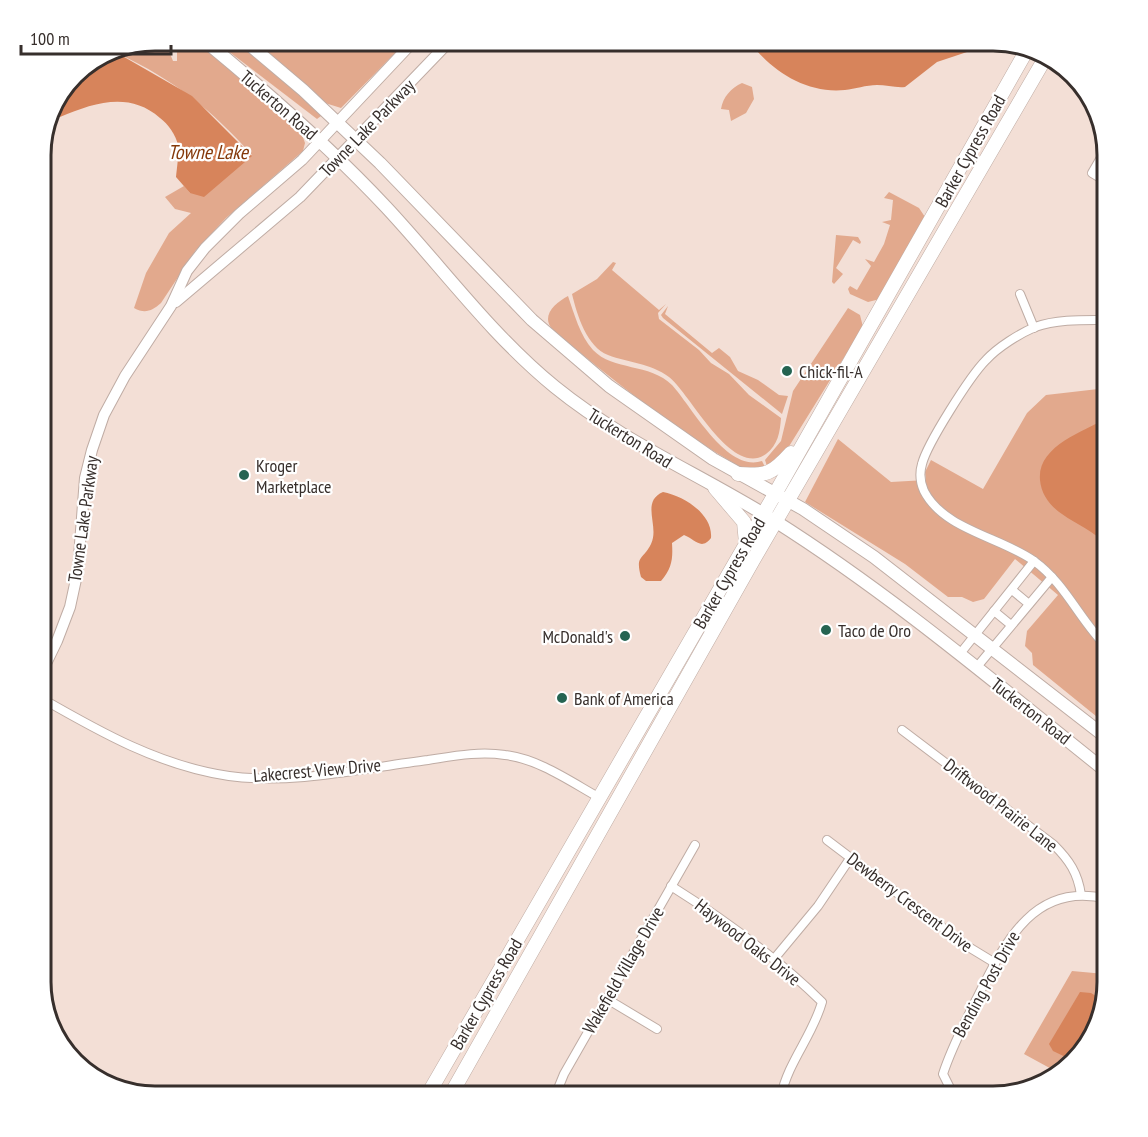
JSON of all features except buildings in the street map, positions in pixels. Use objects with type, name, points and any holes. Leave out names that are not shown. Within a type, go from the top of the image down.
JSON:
[{"type":"main road","name":"Tuckerton Road","points":[[218,51],[339,159],[406,229],[496,332],[552,385],[628,440],[763,514],[860,579],[1097,764]]},
{"type":"main road","name":"Tuckerton Road","points":[[257,51],[356,140],[532,320],[567,351],[656,421],[738,474],[789,501],[874,557],[1097,730]]},
{"type":"main road","name":"Barker Cypress Road","points":[[433,1086],[746,545],[1023,56]]},
{"type":"main road","name":"Barker Cypress Road","points":[[456,1086],[906,294],[1042,64]]},
{"type":"main road","points":[[906,294],[918,259],[942,217],[936,211]]},
{"type":"main road","points":[[738,474],[756,475],[776,470],[811,431]]},
{"type":"main road","points":[[715,488],[744,522],[746,545]]},
{"type":"main road","points":[[584,861],[592,829],[601,812],[600,798]]},
{"type":"main road","points":[[538,904],[555,913]]},
{"type":"main road","points":[[463,1034],[480,1043]]},
{"type":"street","name":"Towne Lake Parkway","points":[[51,653],[70,607],[78,570],[85,478],[104,415],[125,376],[171,306],[187,271],[211,242],[320,141],[404,51]]},
{"type":"street","name":"Towne Lake Parkway","points":[[171,306],[300,197],[441,51]]},
{"type":"street","points":[[1097,164],[1092,173],[1097,176]]},
{"type":"street","points":[[1020,294],[1034,328]]},
{"type":"street","points":[[1097,321],[1050,323],[1034,328],[987,358],[969,380],[922,462],[920,478],[924,492],[934,504],[960,525],[1034,561],[1052,577],[1097,634]]},
{"type":"street","points":[[959,655],[1034,561]]},
{"type":"street","points":[[976,668],[1052,577]]},
{"type":"street","points":[[1012,590],[1029,604]]},
{"type":"street","points":[[994,611],[1011,625]]},
{"type":"street","name":"Lakecrest View Drive","points":[[51,704],[97,730],[153,756],[229,776],[313,774],[478,753],[507,755],[545,768],[600,798]]},
{"type":"street","name":"Driftwood Prairie Lane","points":[[902,730],[1054,845],[1070,861],[1079,878],[1081,895]]},
{"type":"street","name":"Dewberry Crescent Drive","points":[[827,840],[966,946],[995,963]]},
{"type":"street","name":"Wakefield Village Drive","points":[[559,1086],[694,845]]},
{"type":"street","points":[[774,959],[818,906],[851,857]]},
{"type":"street","name":"Haywood Oaks Drive","points":[[672,886],[725,920],[774,959],[822,1002],[818,1017],[797,1054],[785,1086]]},
{"type":"street","name":"Bending Post Drive","points":[[949,1086],[943,1074],[950,1051],[995,963],[1018,926],[1034,912],[1055,901],[1081,895],[1097,897]]},
{"type":"street","points":[[607,999],[657,1029]]},
{"type":"shaded area","points":[[169,51],[173,61],[177,61],[177,51],[209,51],[300,129],[305,143],[303,151],[226,218],[196,250],[161,303],[145,311],[134,308],[146,273],[169,233],[191,213],[175,209],[165,197],[184,186],[190,193],[252,155],[191,97],[122,56],[141,52]]},
{"type":"shaded area","points":[[228,51],[247,51],[315,108],[321,116],[317,119]]},
{"type":"shaded area","points":[[265,51],[397,51],[341,108],[325,103]]},
{"type":"shaded area","points":[[742,83],[752,87],[754,99],[746,113],[731,121],[729,110],[721,109],[722,105],[728,93]]},
{"type":"shaded area","points":[[889,192],[919,208],[925,217],[880,299],[868,302],[850,294],[848,289],[850,286],[857,290],[871,266],[865,259],[874,262],[884,244],[890,225],[882,222],[891,220],[893,200],[884,198]]},
{"type":"shaded area","points":[[836,235],[858,237],[861,242],[860,244],[853,240],[836,268],[843,274],[834,284],[832,282]]},
{"type":"shaded area","points":[[613,262],[616,263],[612,270],[659,310],[666,304],[658,313],[659,319],[699,350],[711,363],[729,374],[749,395],[781,418],[778,438],[766,454],[753,459],[739,455],[713,431],[669,377],[647,366],[608,355],[594,345],[580,320],[572,294],[597,279]]},
{"type":"shaded area","points":[[568,296],[588,344],[601,357],[663,378],[672,385],[723,448],[749,462],[762,461],[766,469],[747,470],[715,452],[620,385],[553,330],[548,320],[551,310]]},
{"type":"shaded area","points":[[668,306],[665,314],[712,353],[719,348],[730,357],[738,371],[758,380],[779,395],[788,396],[782,414],[663,318],[661,315]]},
{"type":"shaded area","points":[[848,308],[860,315],[863,327],[783,456],[768,469],[765,460],[781,441],[793,391]]},
{"type":"shaded area","points":[[1097,389],[1097,717],[1033,665],[1032,653],[1025,646],[1027,631],[1058,595],[1015,559],[984,599],[973,602],[962,597],[948,597],[905,564],[805,502],[838,439],[891,482],[926,480],[925,472],[931,460],[983,489],[1027,413],[1046,395]]},
{"type":"shaded area","points":[[1072,971],[1097,973],[1095,1003],[1089,1022],[1076,1046],[1050,1068],[1024,1054]]},
{"type":"water","points":[[970,51],[937,62],[905,87],[873,85],[845,90],[817,88],[803,84],[779,71],[758,52]]},
{"type":"water","name":"Towne Lake","points":[[122,56],[192,96],[252,156],[204,197],[190,193],[176,177],[178,145],[175,137],[166,123],[148,110],[136,104],[111,102],[86,107],[60,117],[72,91],[86,77]]},
{"type":"water","points":[[1097,423],[1097,536],[1054,507],[1044,495],[1041,485],[1041,468],[1046,458],[1054,449]]},
{"type":"water","points":[[663,492],[680,498],[696,508],[707,521],[711,538],[701,544],[684,535],[672,543],[671,563],[661,581],[646,581],[641,577],[639,561],[653,537],[651,508],[653,502],[656,496]]},
{"type":"water","points":[[1080,992],[1096,996],[1089,1022],[1076,1046],[1065,1057],[1053,1051],[1049,1044]]},
{"type":"place","name":"Chick-fil-A","points":[[787,371]]},
{"type":"place","name":"Kroger Marketplace","points":[[244,475]]},
{"type":"place","name":"Taco de Oro","points":[[826,630]]},
{"type":"place","name":"McDonald's","points":[[625,636]]},
{"type":"place","name":"Bank of America","points":[[562,698]]}]
